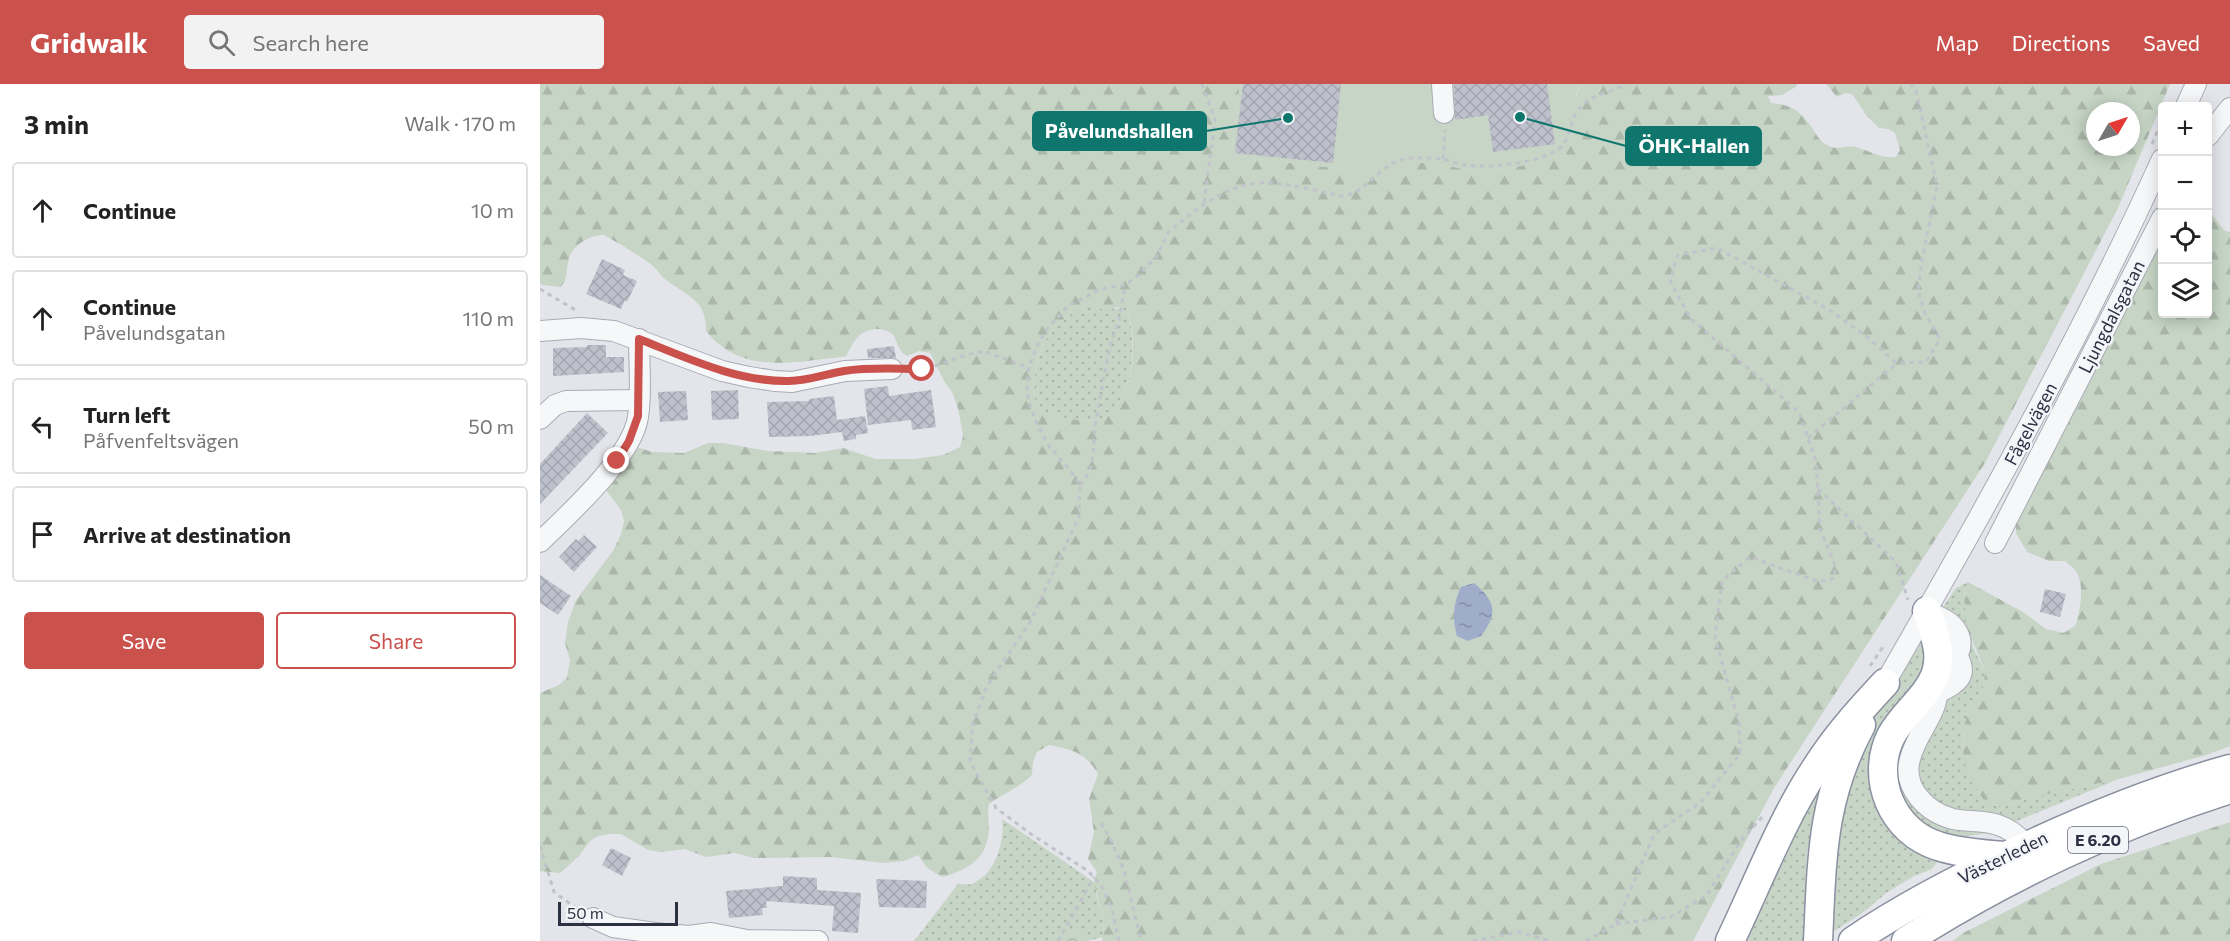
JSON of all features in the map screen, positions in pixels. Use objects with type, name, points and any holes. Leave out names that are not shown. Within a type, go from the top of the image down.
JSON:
[{"type":"highway","points":[[1919,609],[1939,655],[1937,684],[1929,687],[1899,723],[1886,746],[1882,760],[1882,775],[1890,805],[1914,834],[1936,846],[1951,850],[2017,851]]},
{"type":"highway","points":[[1818,933],[1822,852],[1833,791],[1876,677]]},
{"type":"highway","points":[[1730,941],[1797,800],[1814,770],[1850,720],[1876,677]]},
{"type":"highway","name":"Västerleden","points":[[1853,941],[1923,898],[2017,851],[2126,803],[2230,769]]},
{"type":"highway","name":"Västerleden","points":[[1906,941],[2006,884],[2070,852],[2133,825],[2230,789]]},
{"type":"street","points":[[1442,84],[1444,113]]},
{"type":"street","points":[[2188,102],[2196,84]]},
{"type":"street","points":[[2212,131],[2230,108]]},
{"type":"street","name":"Fågelvägen","points":[[1876,677],[2054,382],[2155,156]]},
{"type":"street","name":"Ljungdalsgatan","points":[[1995,543],[2158,228]]},
{"type":"street","points":[[540,330],[614,331],[722,371],[748,378],[775,381],[792,382],[845,371],[892,369]]},
{"type":"street","points":[[540,542],[567,516],[623,452],[636,426],[639,339]]},
{"type":"street","points":[[540,419],[555,405],[566,401],[638,400]]},
{"type":"street","points":[[1919,609],[1951,624],[1960,644],[1958,657],[1937,684]]},
{"type":"street","points":[[593,918],[613,927],[688,939],[711,933],[747,940],[818,941]]},
{"type":"path","points":[[1202,84],[1215,119],[1204,204]]},
{"type":"path","points":[[1080,485],[1069,468],[1048,446],[1028,400],[1029,368],[1036,348],[1047,329],[1068,306],[1101,289],[1125,285],[1153,261],[1169,231],[1204,204],[1240,186],[1258,183],[1275,183],[1334,195],[1350,195],[1383,171],[1405,159],[1443,159],[1461,165],[1484,167],[1515,163],[1552,153],[1566,142],[1578,110],[1596,97],[1626,84]]},
{"type":"path","points":[[1808,438],[1896,363],[1926,362],[1940,339],[1925,314],[1918,290],[1937,186],[1916,91],[1911,84]]},
{"type":"path","points":[[1443,159],[1444,113]]},
{"type":"path","points":[[1616,924],[1654,834],[1700,803],[1740,754],[1739,723],[1715,638],[1722,581],[1750,557],[1819,582],[1835,579],[1834,562],[1820,529],[1816,461],[1799,412],[1690,318],[1670,280],[1678,255],[1717,249],[1828,309],[1870,339],[1896,363]]},
{"type":"path","points":[[1119,941],[1112,909],[1101,885],[1075,862],[996,808],[970,762],[974,723],[987,686],[1030,622],[1079,517],[1080,485],[1090,471],[1108,354],[1119,321],[1125,285]]},
{"type":"path","points":[[892,369],[922,369],[984,351],[1029,368]]},
{"type":"path","points":[[1817,489],[1896,562],[1919,609]]},
{"type":"path","points":[[1876,677],[1891,635]]},
{"type":"path","points":[[1586,941],[1616,924],[1670,917],[1706,896],[1740,842],[1764,815]]},
{"type":"path","points":[[1101,823],[1124,870],[1141,941]]},
{"type":"path","points":[[540,846],[554,892],[593,918]]},
{"type":"path","points":[[1058,941],[1094,877]]},
{"type":"path","points":[[1473,941],[1519,932],[1550,941]]},
{"type":"green space","points":[[540,84],[1240,84],[1231,156],[1362,171],[1379,180],[1386,178],[1403,165],[1417,162],[1483,171],[1508,169],[1565,155],[1571,138],[1576,97],[1582,84],[1796,84],[1797,86],[1782,95],[1768,96],[1771,103],[1785,105],[1800,113],[1821,140],[1829,146],[1856,147],[1880,156],[1896,157],[1900,150],[1895,133],[1879,128],[1866,115],[1853,95],[1846,93],[1837,97],[1826,84],[2170,84],[2162,102],[2158,102],[2158,113],[2140,156],[2140,102],[2086,102],[2086,156],[2140,156],[2118,208],[1985,463],[1774,788],[1693,941],[1102,941],[1103,923],[1095,883],[1097,872],[1088,859],[1094,832],[1089,799],[1098,774],[1078,753],[1049,745],[1037,752],[1032,775],[989,804],[988,839],[981,855],[968,867],[942,877],[927,868],[918,855],[904,861],[884,863],[830,857],[754,858],[735,853],[706,857],[685,849],[661,852],[648,850],[621,834],[598,836],[590,841],[579,856],[560,873],[540,871],[540,693],[559,685],[567,678],[570,660],[565,643],[568,622],[576,600],[613,551],[624,521],[621,510],[606,490],[607,481],[632,450],[640,448],[652,452],[684,453],[708,443],[723,443],[769,451],[815,453],[843,448],[876,459],[915,459],[943,455],[960,447],[963,436],[958,408],[952,392],[930,353],[919,351],[907,356],[900,350],[894,336],[886,331],[877,329],[861,334],[846,356],[836,358],[779,363],[752,360],[740,356],[728,351],[706,331],[703,312],[694,299],[665,279],[652,265],[604,235],[588,239],[574,249],[561,287],[540,283]],"holes":[[[1089,303],[1099,309],[1126,307],[1130,319],[1132,364],[1124,393],[1117,405],[1105,418],[1092,421],[1058,417],[1039,410],[1035,407],[1035,372],[1043,345],[1061,322],[1073,313]]]},
{"type":"green space","points":[[1240,84],[1582,84],[1576,97],[1578,129],[1565,155],[1508,169],[1483,171],[1417,162],[1403,165],[1386,178],[1379,180],[1361,171],[1231,156]]},
{"type":"green space","points":[[2212,215],[2225,231],[2230,232],[2230,746],[2119,779],[2034,797],[2000,807],[1986,803],[1970,780],[1963,757],[1964,726],[1970,705],[1983,691],[1985,672],[1966,624],[1964,595],[1968,582],[2023,612],[2046,629],[2064,633],[2076,625],[2081,590],[2076,571],[2065,561],[2049,561],[2027,552],[2016,533],[2016,516],[2066,427],[2158,238],[2158,318],[2212,318]]},
{"type":"green space","points":[[1089,303],[1115,309],[1126,307],[1132,333],[1132,349],[1129,379],[1124,393],[1105,418],[1092,421],[1048,414],[1035,407],[1035,372],[1038,358],[1043,345],[1061,322]]},
{"type":"green space","points":[[1968,582],[1964,595],[1973,647],[1985,672],[1983,691],[1970,705],[1964,726],[1963,757],[2000,807],[2034,797],[2119,779],[1988,833],[1956,838],[1928,833],[1898,803],[1892,760],[1916,717],[1938,614],[1956,588]]},
{"type":"green space","points":[[1920,640],[1925,650],[1925,674],[1870,773],[1942,856],[1932,869],[1914,876],[1886,893],[1865,911],[1827,936],[1834,823],[1871,724]]},
{"type":"green space","points":[[1827,770],[1807,852],[1804,941],[1739,941]]},
{"type":"green space","points":[[1002,819],[1097,884],[1096,894],[1103,919],[1103,937],[1088,941],[1074,929],[1057,935],[1054,941],[914,941],[958,884],[972,884],[987,873],[993,865],[1002,837]]},
{"type":"green space","points":[[2230,822],[2230,941],[1952,941],[1965,932],[2101,864]]},
{"type":"green space","points":[[1074,929],[1088,941],[1054,941],[1056,935]]},
{"type":"water","points":[[1474,583],[1490,602],[1492,614],[1481,636],[1468,641],[1457,636],[1454,611],[1461,587]]},
{"type":"building","points":[[1243,84],[1341,84],[1333,163],[1235,153]]},
{"type":"building","points":[[1454,84],[1547,84],[1555,144],[1493,152],[1488,115],[1455,120]]},
{"type":"building","points":[[602,259],[625,270],[623,275],[637,281],[621,309],[586,294]]},
{"type":"building","points":[[587,345],[606,345],[606,357],[624,357],[624,372],[553,376],[553,348],[587,347]]},
{"type":"building","points":[[894,346],[896,358],[868,358],[867,349]]},
{"type":"building","points":[[888,386],[889,396],[931,390],[936,427],[912,430],[911,420],[868,425],[864,389]]},
{"type":"building","points":[[738,390],[739,419],[712,420],[711,391]]},
{"type":"building","points":[[686,391],[688,420],[660,422],[658,392]]},
{"type":"building","points":[[834,396],[837,420],[865,416],[868,433],[856,435],[856,439],[844,441],[842,432],[810,436],[769,437],[767,402],[809,401],[809,399]]},
{"type":"building","points":[[587,413],[608,433],[540,504],[540,464]]},
{"type":"building","points":[[584,535],[597,547],[574,572],[559,557],[576,539],[578,541]]},
{"type":"building","points":[[540,575],[571,596],[558,615],[540,603]]},
{"type":"building","points":[[2045,589],[2066,594],[2060,617],[2040,612]]},
{"type":"building","points":[[611,848],[631,858],[622,876],[602,865]]},
{"type":"building","points":[[783,876],[817,878],[817,890],[861,893],[858,933],[832,931],[834,906],[766,901],[767,908],[762,908],[763,915],[729,918],[726,891],[783,886]]},
{"type":"building","points":[[876,879],[927,881],[926,908],[879,907]]},
{"type":"place","name":"ÖHK-Hallen","points":[[1520,117]]},
{"type":"place","name":"Påvelundshallen","points":[[1288,118]]},
{"type":"route","points":[[617,461],[636,426],[638,416],[639,339],[722,371],[748,378],[775,381],[792,382],[845,371],[922,369]]}]
